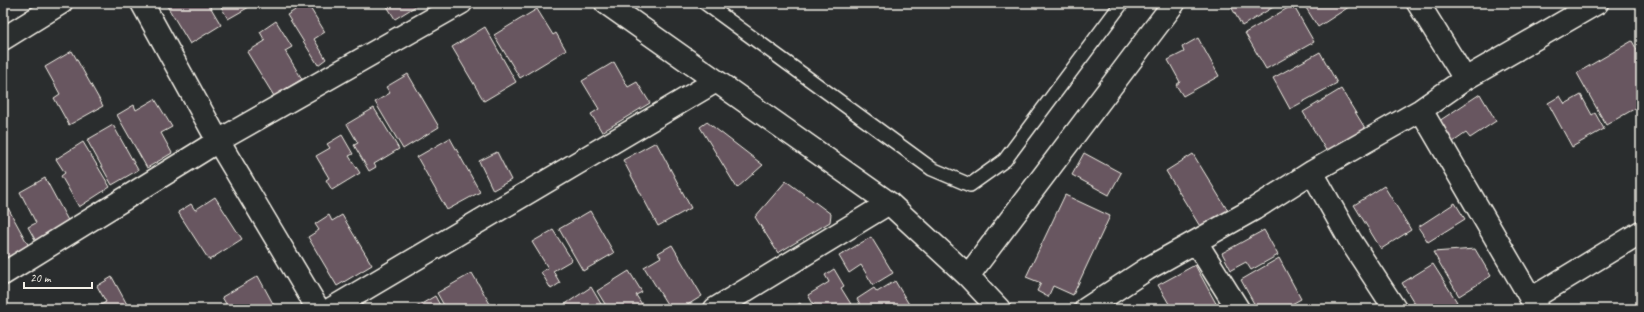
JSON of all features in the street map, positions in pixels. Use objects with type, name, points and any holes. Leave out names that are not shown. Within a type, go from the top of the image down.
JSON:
[{"type":"street","points":[[3,38],[61,3]]},
{"type":"street","points":[[142,3],[218,141],[318,309]]},
{"type":"street","points":[[3,274],[218,141],[461,3]]},
{"type":"street","points":[[606,3],[889,203],[968,276],[999,309]]},
{"type":"street","points":[[968,276],[1174,3]]},
{"type":"street","points":[[1418,3],[1465,79]]},
{"type":"street","points":[[1090,308],[1147,269],[1254,209],[1312,172],[1421,110],[1465,79],[1597,3]]},
{"type":"street","points":[[330,309],[716,81]]},
{"type":"street","points":[[1421,110],[1534,304],[1641,232]]},
{"type":"street","points":[[1312,172],[1350,240],[1395,309]]},
{"type":"street","points":[[715,309],[889,203]]},
{"type":"street","points":[[1196,242],[1238,309]]},
{"type":"lane","points":[[705,3],[932,168],[970,185],[1005,160],[1122,3]]},
{"type":"building","points":[[173,3],[208,3],[221,25],[190,44],[167,6]]},
{"type":"building","points":[[219,3],[256,3],[228,19]]},
{"type":"building","points":[[307,3],[325,32],[314,39],[326,59],[318,65],[287,15]]},
{"type":"building","points":[[385,3],[421,3],[395,19]]},
{"type":"building","points":[[1229,3],[1280,3],[1242,26]]},
{"type":"building","points":[[1303,3],[1355,3],[1318,27]]},
{"type":"building","points":[[1293,5],[1314,42],[1266,69],[1245,33]]},
{"type":"building","points":[[537,9],[553,35],[556,33],[566,50],[520,78],[494,35]]},
{"type":"building","points":[[276,21],[292,47],[285,51],[302,79],[274,96],[247,52],[265,41],[260,32]]},
{"type":"building","points":[[485,27],[516,82],[484,101],[452,47]]},
{"type":"building","points":[[1198,38],[1219,76],[1183,96],[1176,85],[1180,82],[1168,60],[1184,52],[1182,47]]},
{"type":"building","points":[[1632,41],[1641,57],[1641,105],[1606,125],[1577,73]]},
{"type":"building","points":[[72,51],[103,106],[69,125],[54,98],[60,94],[45,67]]},
{"type":"building","points":[[1320,52],[1337,83],[1290,109],[1273,78]]},
{"type":"building","points":[[614,62],[628,87],[637,82],[650,103],[602,132],[591,114],[599,109],[582,81]]},
{"type":"building","points":[[408,74],[439,127],[403,149],[375,102],[390,93],[386,87]]},
{"type":"building","points":[[1341,89],[1368,133],[1330,157],[1303,112]]},
{"type":"building","points":[[1480,94],[1496,121],[1470,138],[1466,133],[1453,142],[1439,121]]},
{"type":"building","points":[[1581,95],[1592,115],[1595,113],[1604,129],[1572,147],[1548,103],[1560,96],[1565,104]]},
{"type":"building","points":[[155,99],[172,127],[161,133],[172,153],[147,168],[117,115],[134,105],[136,110]]},
{"type":"building","points":[[374,108],[399,149],[374,164],[376,167],[369,171],[354,145],[358,143],[347,124]]},
{"type":"building","points":[[707,122],[763,165],[737,188],[700,127]]},
{"type":"building","points":[[113,125],[138,170],[112,185],[87,140]]},
{"type":"building","points":[[342,135],[353,154],[349,156],[360,173],[332,190],[326,180],[329,178],[316,156],[330,148],[327,144]]},
{"type":"building","points":[[450,138],[480,192],[447,210],[417,157]]},
{"type":"building","points":[[83,142],[110,187],[79,207],[61,176],[65,173],[56,159]]},
{"type":"building","points":[[656,142],[691,208],[658,226],[623,160]]},
{"type":"building","points":[[497,152],[511,180],[493,190],[479,161]]},
{"type":"building","points":[[1084,153],[1121,173],[1109,195],[1072,175]]},
{"type":"building","points":[[1193,154],[1228,211],[1201,228],[1166,171]]},
{"type":"building","points":[[45,178],[71,226],[38,245],[28,227],[36,223],[20,192]]},
{"type":"building","points":[[786,181],[831,214],[830,222],[778,253],[755,217]]},
{"type":"building","points":[[1384,186],[1411,230],[1381,249],[1354,205]]},
{"type":"building","points":[[1065,195],[1110,216],[1073,295],[1053,286],[1048,297],[1037,291],[1041,283],[1026,277]]},
{"type":"building","points":[[215,197],[242,239],[209,260],[178,212],[191,204],[195,210]]},
{"type":"building","points":[[3,199],[31,250],[3,266]]},
{"type":"building","points":[[1455,203],[1465,219],[1428,242],[1418,227]]},
{"type":"building","points":[[590,211],[614,253],[583,271],[559,229]]},
{"type":"building","points":[[329,215],[332,221],[342,215],[372,265],[337,286],[308,237],[319,230],[315,224]]},
{"type":"building","points":[[553,230],[572,260],[553,271],[560,283],[551,289],[541,272],[548,268],[532,242]]},
{"type":"building","points":[[1264,230],[1278,255],[1251,270],[1246,262],[1231,270],[1222,253]]},
{"type":"building","points":[[871,237],[893,273],[873,285],[861,265],[849,273],[839,256]]},
{"type":"building","points":[[672,245],[702,296],[681,309],[670,309],[644,267],[661,257],[658,253]]},
{"type":"building","points":[[1475,249],[1491,276],[1459,296],[1433,252]]},
{"type":"building","points":[[1279,258],[1301,299],[1283,309],[1257,309],[1241,280]]},
{"type":"building","points":[[1433,264],[1457,302],[1445,309],[1418,309],[1402,283]]},
{"type":"building","points":[[1195,265],[1219,309],[1172,309],[1158,285]]},
{"type":"building","points":[[834,269],[844,286],[841,288],[854,309],[816,309],[808,295],[829,282],[825,275]]},
{"type":"building","points":[[629,271],[642,292],[636,295],[645,309],[608,309],[597,291]]},
{"type":"building","points":[[472,273],[493,309],[446,309],[437,293]]},
{"type":"building","points":[[258,276],[276,309],[229,309],[222,297]]},
{"type":"building","points":[[112,277],[129,308],[94,309],[106,302],[97,286]]},
{"type":"building","points":[[895,281],[910,306],[906,309],[863,309],[857,299],[874,288],[877,292]]},
{"type":"building","points":[[591,287],[604,309],[562,309],[561,307]]},
{"type":"building","points":[[435,296],[442,309],[413,309]]},
{"type":"building","points":[[800,303],[804,309],[790,309]]}]
